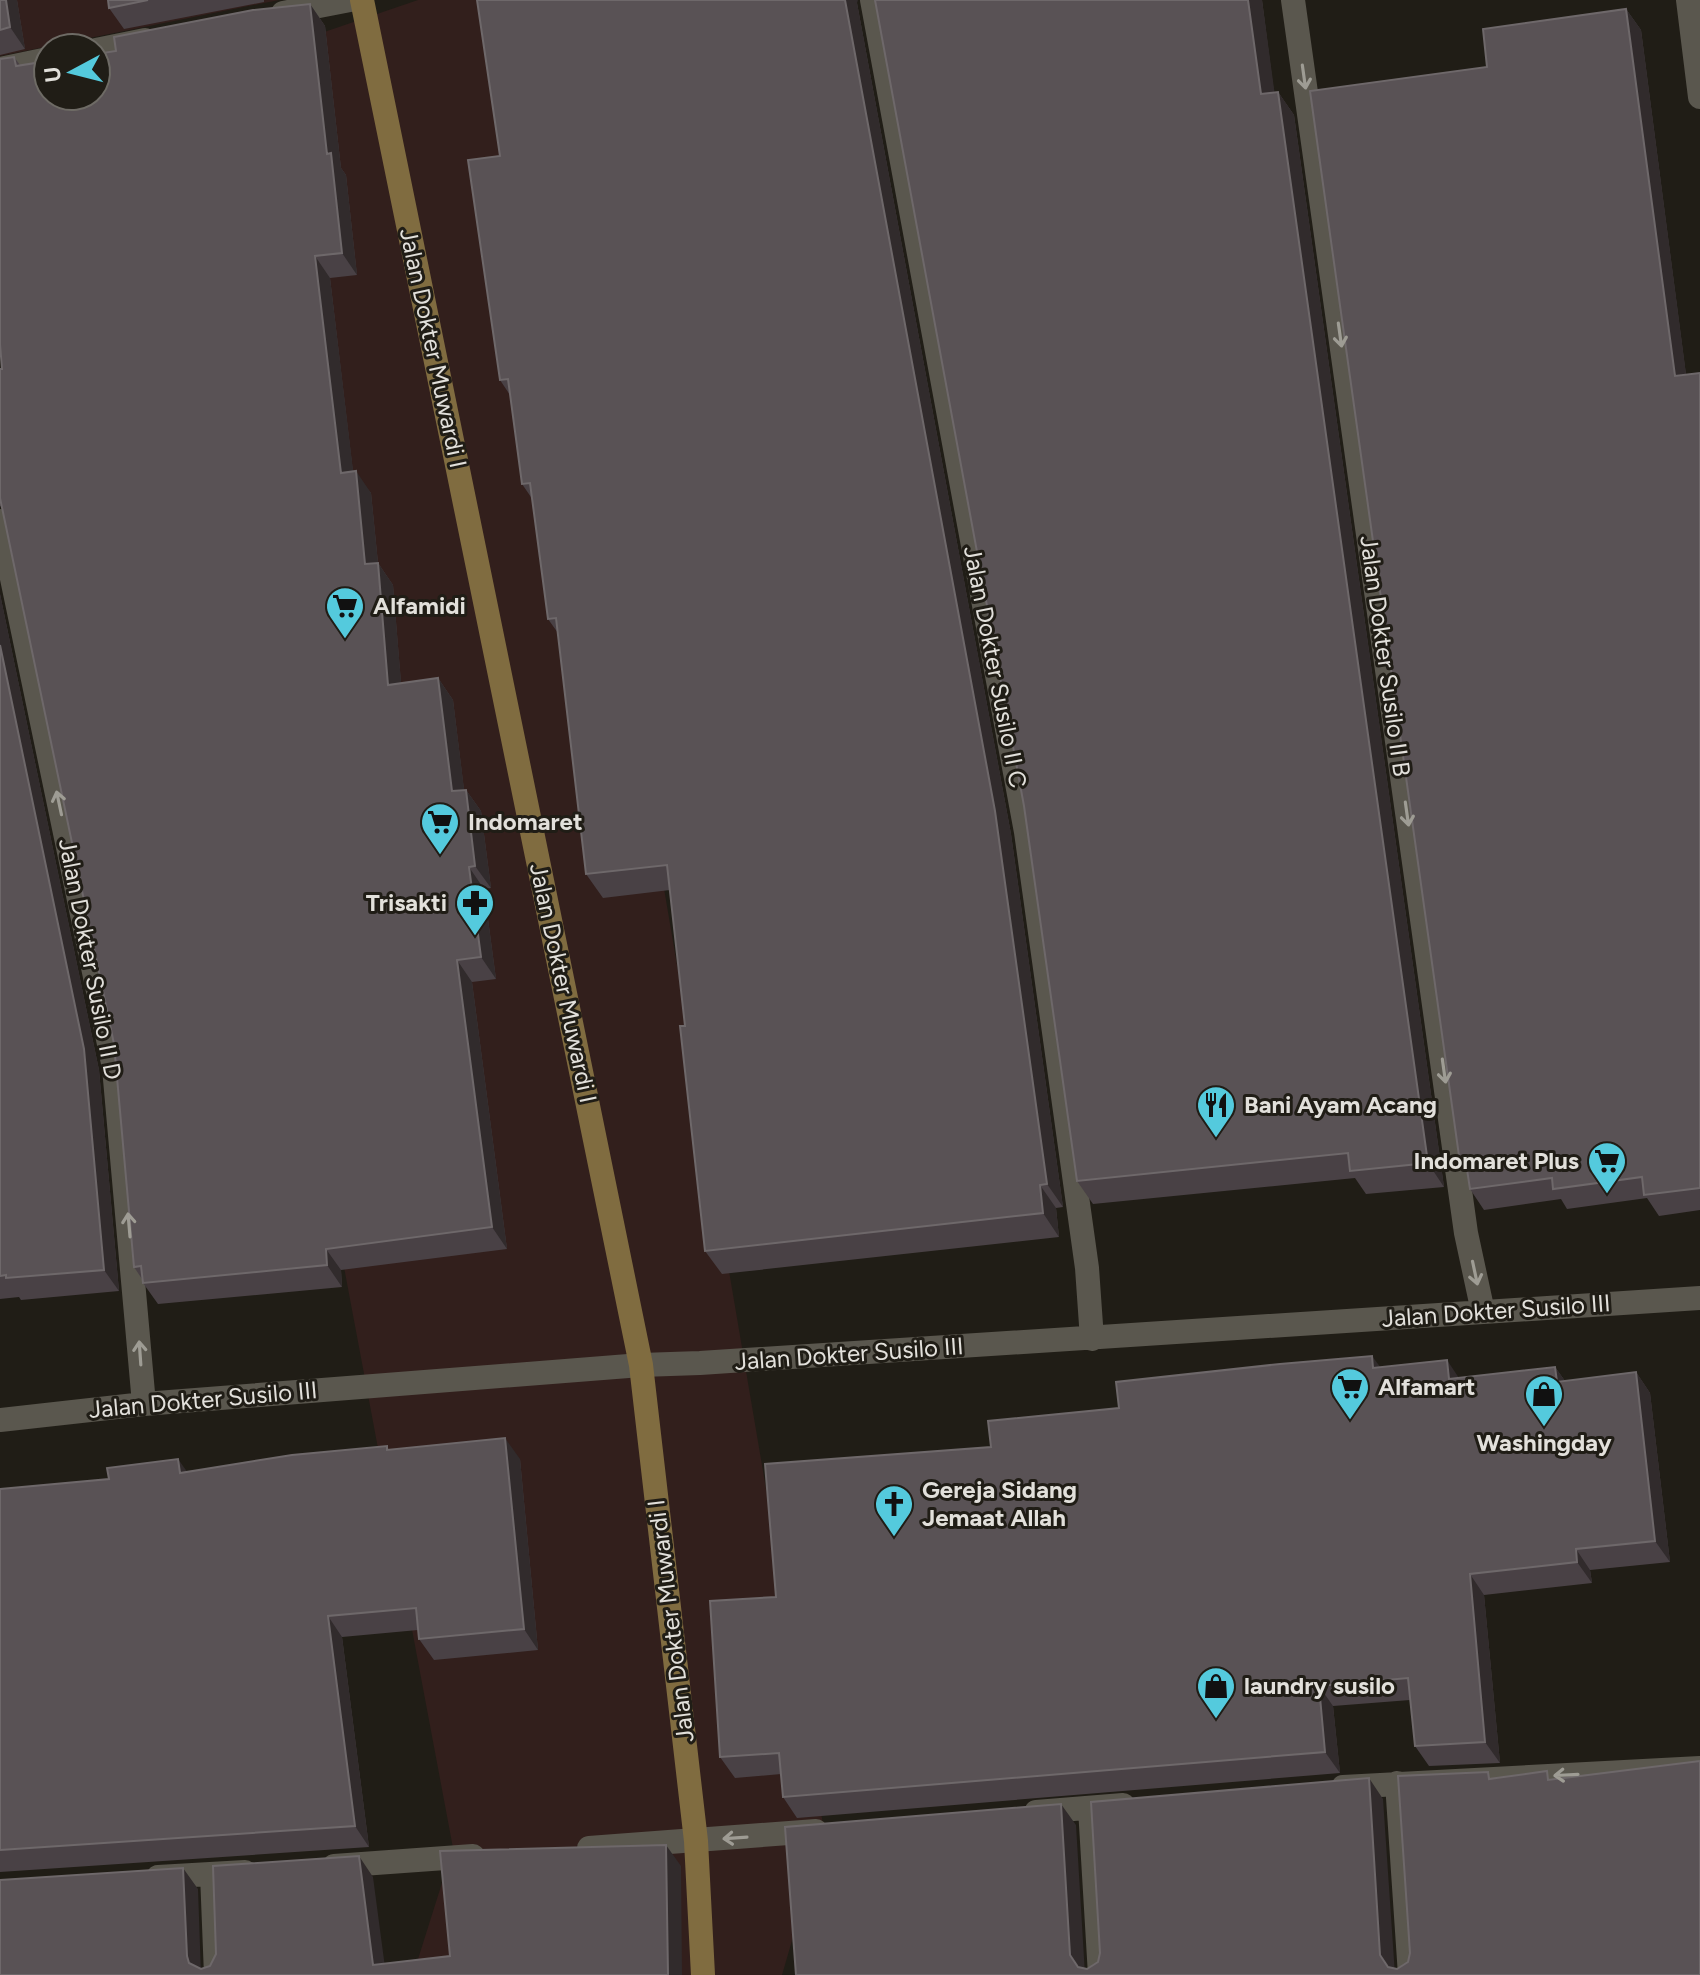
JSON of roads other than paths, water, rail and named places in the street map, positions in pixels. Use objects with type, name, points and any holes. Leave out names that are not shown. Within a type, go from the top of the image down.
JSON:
[{"type":"street","points":[[259,18],[350,0]]},
{"type":"street","name":"Jalan Dokter Muwardi I","points":[[362,0],[641,1365],[696,1841],[703,1975]]},
{"type":"street","name":"Jalan Dokter Susilo II C","points":[[872,0],[1026,832],[1087,1268],[1092,1339]]},
{"type":"street","name":"Jalan Dokter Susilo II B","points":[[1293,0],[1466,1233],[1483,1312]]},
{"type":"street","points":[[1688,0],[1700,97]]},
{"type":"street","points":[[112,47],[170,35]]},
{"type":"street","points":[[0,69],[32,62]]},
{"type":"street","name":"Jalan Dokter Susilo II D","points":[[0,521],[114,1068],[144,1404]]},
{"type":"street","name":"Jalan Dokter Susilo III","points":[[0,1420],[144,1404],[641,1365],[1092,1339],[1700,1298]]},
{"type":"street","points":[[1320,1789],[1700,1768]]},
{"type":"street","points":[[1397,1783],[1410,1975]]},
{"type":"street","points":[[1012,1814],[1151,1803]]},
{"type":"street","points":[[1090,1808],[1100,1975]]},
{"type":"street","points":[[572,1850],[840,1829]]},
{"type":"street","points":[[306,1868],[494,1855]]},
{"type":"street","points":[[136,1879],[275,1870]]},
{"type":"street","points":[[212,1874],[216,1975]]},
{"type":"place","name":"Alfamidi","points":[[345,640]]},
{"type":"place","name":"Indomaret","points":[[440,856]]},
{"type":"place","name":"Trisakti","points":[[475,937]]},
{"type":"place","name":"Bani Ayam Acang","points":[[1216,1139]]},
{"type":"place","name":"Indomaret Plus","points":[[1607,1195]]},
{"type":"place","name":"Alfamart","points":[[1350,1421]]},
{"type":"place","name":"Washingday","points":[[1544,1428]]},
{"type":"place","name":"Gereja Sidang Jemaat Allah","points":[[894,1538]]},
{"type":"place","name":"laundry susilo","points":[[1216,1720]]}]
